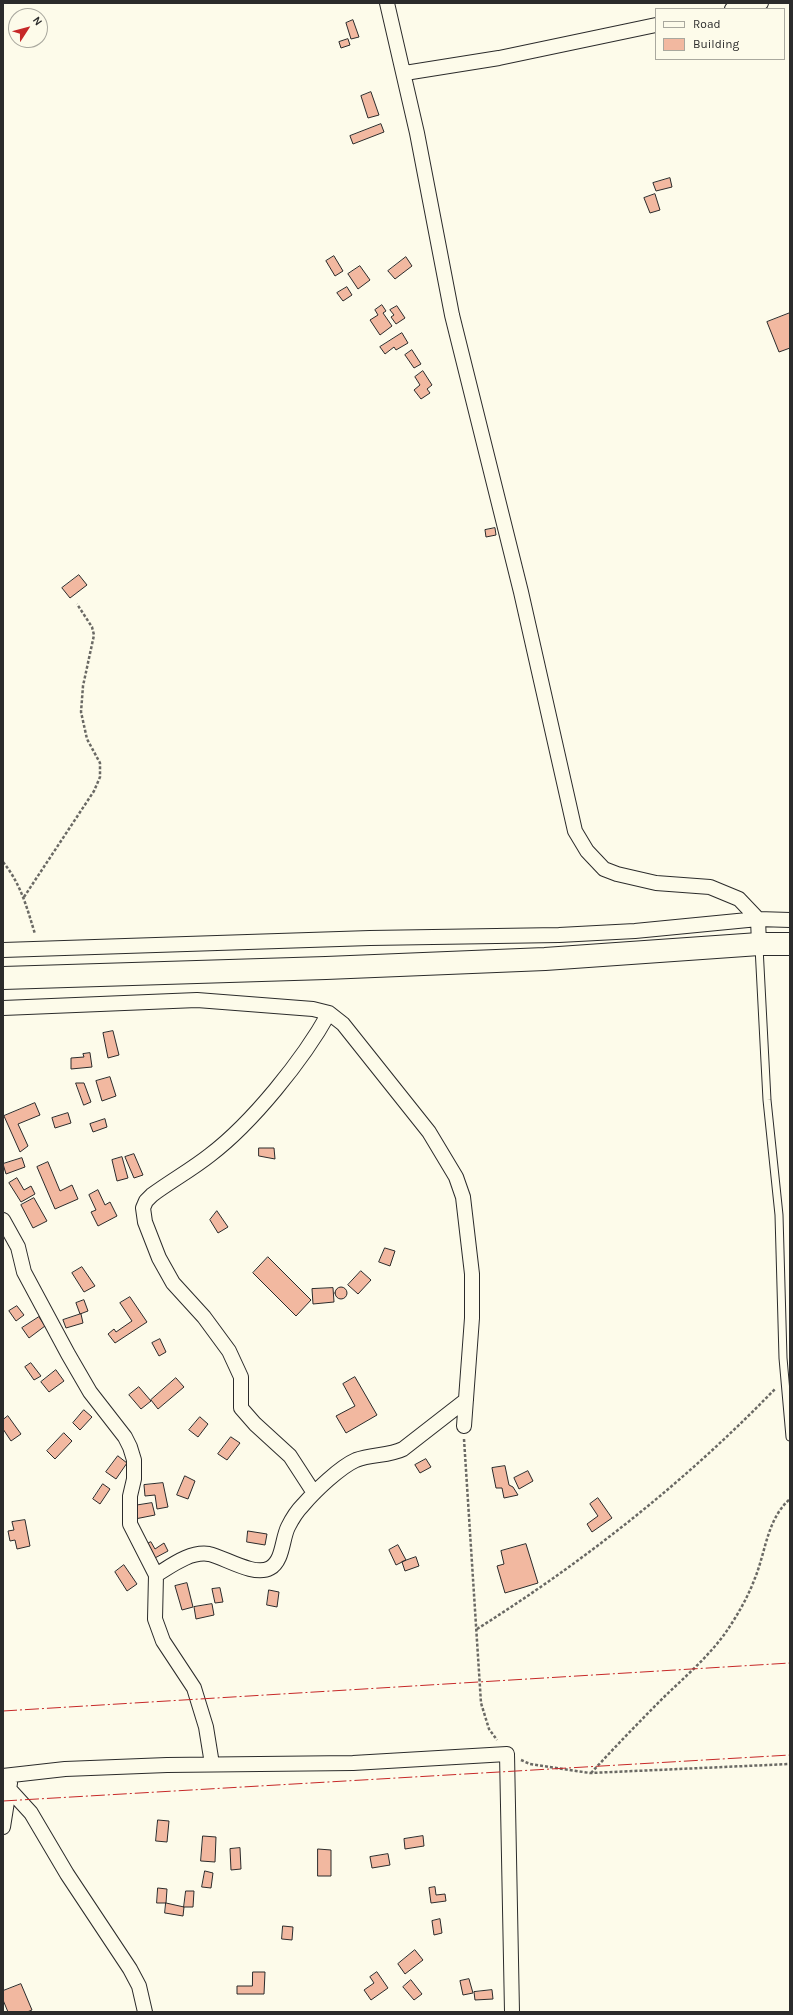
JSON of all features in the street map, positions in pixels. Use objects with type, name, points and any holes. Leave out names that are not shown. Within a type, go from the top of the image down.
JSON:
[{"type":"highway","points":[[3,978],[326,968],[545,959],[759,944],[790,944]]},
{"type":"street","points":[[388,3],[405,73],[452,315],[521,592],[575,831],[587,851],[604,869],[617,874],[656,883],[710,887],[739,899],[758,919],[759,944]]},
{"type":"street","points":[[737,8],[761,3]]},
{"type":"street","points":[[405,73],[499,58],[655,25]]},
{"type":"street","points":[[3,950],[370,938],[559,935],[635,931],[758,919],[790,920]]},
{"type":"street","points":[[3,1008],[197,1000],[313,1008],[329,1013],[343,1024],[354,1035],[429,1132],[456,1177],[464,1197],[472,1274],[472,1318],[464,1426]]},
{"type":"street","points":[[314,1493],[290,1456],[255,1424],[241,1408],[241,1377],[229,1351],[204,1317],[173,1283],[159,1258],[145,1222],[143,1208],[146,1201],[152,1195],[210,1156],[239,1129],[297,1061],[320,1030],[329,1013]]},
{"type":"street","points":[[3,1220],[18,1247],[24,1272],[68,1354],[90,1392],[125,1438],[130,1447],[134,1460],[134,1479],[130,1496],[130,1524],[156,1575],[155,1620],[163,1641],[194,1688],[206,1727],[212,1764]]},
{"type":"street","points":[[156,1575],[192,1555],[208,1554],[248,1568],[264,1570],[270,1568],[276,1562],[287,1528],[293,1517],[314,1493],[356,1460],[397,1452],[404,1449],[466,1400]]},
{"type":"street","points":[[3,1827],[10,1790],[7,1776],[65,1769],[212,1764],[353,1763],[507,1754],[512,2012]]},
{"type":"street","points":[[10,1790],[31,1813],[67,1874],[130,1969],[139,1986],[145,2012]]},
{"type":"lane","points":[[759,944],[767,1100],[779,1215],[785,1379],[790,1437]]},
{"type":"path","points":[[24,897],[94,791],[100,776],[100,763],[87,739],[81,712],[83,686],[94,635],[92,627],[77,604]]},
{"type":"path","points":[[3,862],[14,876],[24,897],[39,948]]},
{"type":"path","points":[[477,1629],[533,1594],[634,1518],[719,1446],[785,1379]]},
{"type":"path","points":[[464,1426],[481,1703],[489,1729],[507,1754],[530,1764],[590,1773],[790,1764]]},
{"type":"path","points":[[590,1773],[638,1722],[705,1657],[726,1632],[741,1607],[755,1578],[774,1518],[783,1505],[790,1499]]},
{"type":"building","points":[[353,20],[359,37],[351,39],[346,23]]},
{"type":"building","points":[[348,39],[350,45],[341,48],[339,42]]},
{"type":"building","points":[[371,92],[379,115],[368,118],[361,96]]},
{"type":"building","points":[[381,124],[384,132],[353,144],[350,136]]},
{"type":"building","points":[[670,178],[672,187],[656,191],[653,183]]},
{"type":"building","points":[[655,194],[660,210],[650,213],[644,198]]},
{"type":"building","points":[[334,256],[343,271],[335,276],[326,261]]},
{"type":"building","points":[[406,257],[412,266],[395,279],[388,271]]},
{"type":"building","points":[[360,266],[370,280],[358,289],[348,274]]},
{"type":"building","points":[[347,287],[352,295],[343,301],[337,293]]},
{"type":"building","points":[[382,305],[386,311],[383,313],[392,326],[380,335],[370,320],[378,315],[375,310]]},
{"type":"building","points":[[397,306],[405,318],[396,324],[391,317],[394,315],[390,310]]},
{"type":"building","points":[[790,313],[790,348],[779,352],[767,322]]},
{"type":"building","points":[[402,333],[408,343],[396,350],[394,347],[385,354],[380,347]]},
{"type":"building","points":[[412,350],[421,364],[414,368],[405,355]]},
{"type":"building","points":[[423,371],[432,385],[427,389],[430,393],[421,399],[414,390],[420,385],[415,377]]},
{"type":"building","points":[[495,528],[496,535],[486,537],[485,530]]},
{"type":"building","points":[[79,575],[87,585],[70,598],[62,588]]},
{"type":"building","points":[[113,1031],[119,1055],[108,1058],[103,1033]]},
{"type":"building","points":[[90,1053],[92,1067],[71,1069],[71,1058],[84,1057],[83,1054]]},
{"type":"building","points":[[110,1077],[116,1096],[102,1101],[96,1081]]},
{"type":"building","points":[[76,1083],[84,1083],[91,1102],[84,1105]]},
{"type":"building","points":[[35,1103],[40,1115],[18,1124],[28,1146],[20,1152],[4,1116]]},
{"type":"building","points":[[68,1113],[71,1123],[55,1128],[52,1118]]},
{"type":"building","points":[[105,1119],[107,1127],[93,1132],[90,1124]]},
{"type":"building","points":[[259,1148],[274,1148],[275,1159],[259,1156]]},
{"type":"building","points":[[134,1154],[143,1175],[134,1178],[125,1157]]},
{"type":"building","points":[[122,1157],[128,1178],[117,1181],[112,1160]]},
{"type":"building","points":[[22,1158],[25,1167],[6,1174],[3,1164]]},
{"type":"building","points":[[48,1162],[60,1191],[72,1185],[78,1199],[55,1209],[37,1167]]},
{"type":"building","points":[[17,1178],[24,1190],[31,1186],[35,1194],[21,1202],[9,1183]]},
{"type":"building","points":[[98,1190],[105,1205],[110,1202],[117,1216],[98,1226],[91,1212],[96,1210],[89,1195]]},
{"type":"building","points":[[34,1198],[47,1221],[33,1228],[21,1205]]},
{"type":"building","points":[[217,1211],[228,1227],[218,1233],[210,1220]]},
{"type":"building","points":[[385,1248],[395,1251],[390,1266],[379,1262]]},
{"type":"building","points":[[268,1257],[311,1300],[296,1316],[253,1273]]},
{"type":"building","points":[[82,1267],[95,1286],[84,1292],[72,1273]]},
{"type":"building","points":[[361,1271],[371,1280],[358,1294],[348,1285]]},
{"type":"building","points":[[339,1287],[343,1287],[347,1293],[343,1299],[339,1299],[335,1295],[335,1291]]},
{"type":"building","points":[[333,1288],[334,1302],[313,1304],[312,1289]]},
{"type":"building","points":[[130,1297],[147,1322],[115,1343],[108,1334],[114,1329],[116,1332],[132,1321],[120,1303]]},
{"type":"building","points":[[84,1300],[88,1311],[80,1314],[76,1303]]},
{"type":"building","points":[[17,1306],[24,1315],[16,1321],[9,1311]]},
{"type":"building","points":[[81,1314],[83,1323],[66,1328],[63,1320]]},
{"type":"building","points":[[39,1317],[45,1326],[29,1338],[22,1328]]},
{"type":"building","points":[[160,1339],[166,1352],[159,1356],[152,1343]]},
{"type":"building","points":[[31,1363],[41,1376],[34,1380],[25,1367]]},
{"type":"building","points":[[56,1370],[64,1381],[49,1392],[41,1382]]},
{"type":"building","points":[[355,1377],[377,1415],[346,1433],[336,1416],[355,1406],[343,1384]]},
{"type":"building","points":[[176,1378],[184,1387],[158,1409],[151,1400]]},
{"type":"building","points":[[139,1387],[151,1401],[141,1409],[129,1395]]},
{"type":"building","points":[[84,1410],[92,1417],[80,1430],[73,1423]]},
{"type":"building","points":[[8,1416],[21,1434],[11,1441],[3,1429],[3,1420]]},
{"type":"building","points":[[200,1417],[208,1424],[198,1437],[189,1430]]},
{"type":"building","points":[[64,1433],[72,1441],[55,1459],[47,1451]]},
{"type":"building","points":[[231,1437],[240,1443],[227,1460],[218,1454]]},
{"type":"building","points":[[118,1456],[127,1463],[116,1479],[106,1472]]},
{"type":"building","points":[[426,1459],[431,1467],[420,1473],[415,1465]]},
{"type":"building","points":[[505,1466],[509,1485],[513,1487],[518,1495],[504,1498],[502,1488],[496,1488],[492,1468]]},
{"type":"building","points":[[528,1471],[533,1481],[519,1489],[514,1478]]},
{"type":"building","points":[[185,1476],[195,1481],[188,1499],[177,1495]]},
{"type":"building","points":[[163,1483],[168,1507],[157,1509],[155,1495],[145,1496],[144,1485]]},
{"type":"building","points":[[103,1484],[110,1489],[100,1504],[93,1499]]},
{"type":"building","points":[[598,1498],[612,1518],[592,1532],[587,1524],[598,1516],[590,1504]]},
{"type":"building","points":[[152,1503],[155,1515],[135,1519],[133,1506]]},
{"type":"building","points":[[25,1520],[30,1546],[17,1549],[15,1540],[10,1541],[8,1531],[14,1530],[12,1522]]},
{"type":"building","points":[[248,1531],[267,1534],[265,1545],[247,1542]]},
{"type":"building","points":[[151,1542],[155,1549],[164,1543],[168,1551],[153,1559],[145,1545]]},
{"type":"building","points":[[526,1544],[538,1583],[505,1593],[497,1566],[504,1564],[501,1551]]},
{"type":"building","points":[[398,1545],[406,1560],[396,1565],[389,1550]]},
{"type":"building","points":[[416,1557],[419,1566],[405,1571],[402,1562]]},
{"type":"building","points":[[124,1565],[137,1584],[127,1591],[115,1572]]},
{"type":"building","points":[[187,1583],[193,1607],[182,1610],[175,1586]]},
{"type":"building","points":[[220,1588],[223,1602],[215,1603],[212,1589]]},
{"type":"building","points":[[269,1590],[279,1592],[277,1607],[267,1605]]},
{"type":"building","points":[[212,1604],[214,1615],[196,1619],[194,1607]]},
{"type":"building","points":[[158,1820],[169,1821],[167,1842],[156,1841]]},
{"type":"building","points":[[203,1836],[216,1837],[215,1862],[201,1861]]},
{"type":"building","points":[[423,1836],[424,1846],[405,1849],[404,1839]]},
{"type":"building","points":[[240,1848],[241,1869],[231,1870],[230,1849]]},
{"type":"building","points":[[318,1849],[331,1850],[331,1876],[318,1876]]},
{"type":"building","points":[[388,1854],[390,1865],[372,1868],[370,1857]]},
{"type":"building","points":[[205,1871],[213,1873],[211,1888],[202,1887]]},
{"type":"building","points":[[435,1887],[436,1895],[445,1894],[446,1901],[431,1903],[429,1888]]},
{"type":"building","points":[[158,1888],[167,1889],[166,1903],[157,1903]]},
{"type":"building","points":[[186,1891],[194,1891],[193,1907],[184,1907]]},
{"type":"building","points":[[166,1903],[184,1907],[183,1916],[165,1913]]},
{"type":"building","points":[[440,1919],[442,1933],[434,1935],[432,1921]]},
{"type":"building","points":[[283,1926],[293,1927],[292,1940],[282,1939]]},
{"type":"building","points":[[415,1950],[423,1960],[405,1974],[398,1964]]},
{"type":"building","points":[[253,1972],[265,1972],[264,1994],[237,1994],[237,1986],[252,1986]]},
{"type":"building","points":[[377,1972],[388,1988],[371,2000],[364,1990],[374,1983],[370,1977]]},
{"type":"building","points":[[469,1979],[473,1993],[463,1995],[460,1981]]},
{"type":"building","points":[[411,1980],[422,1994],[414,2000],[403,1987]]},
{"type":"building","points":[[21,1984],[32,2010],[27,2012],[8,2012],[3,2000],[3,1991]]},
{"type":"building","points":[[492,1990],[493,1999],[475,2000],[474,1992]]},
{"type":"power","points":[[3,1711],[790,1663]]},
{"type":"power","points":[[3,1801],[790,1755]]}]
